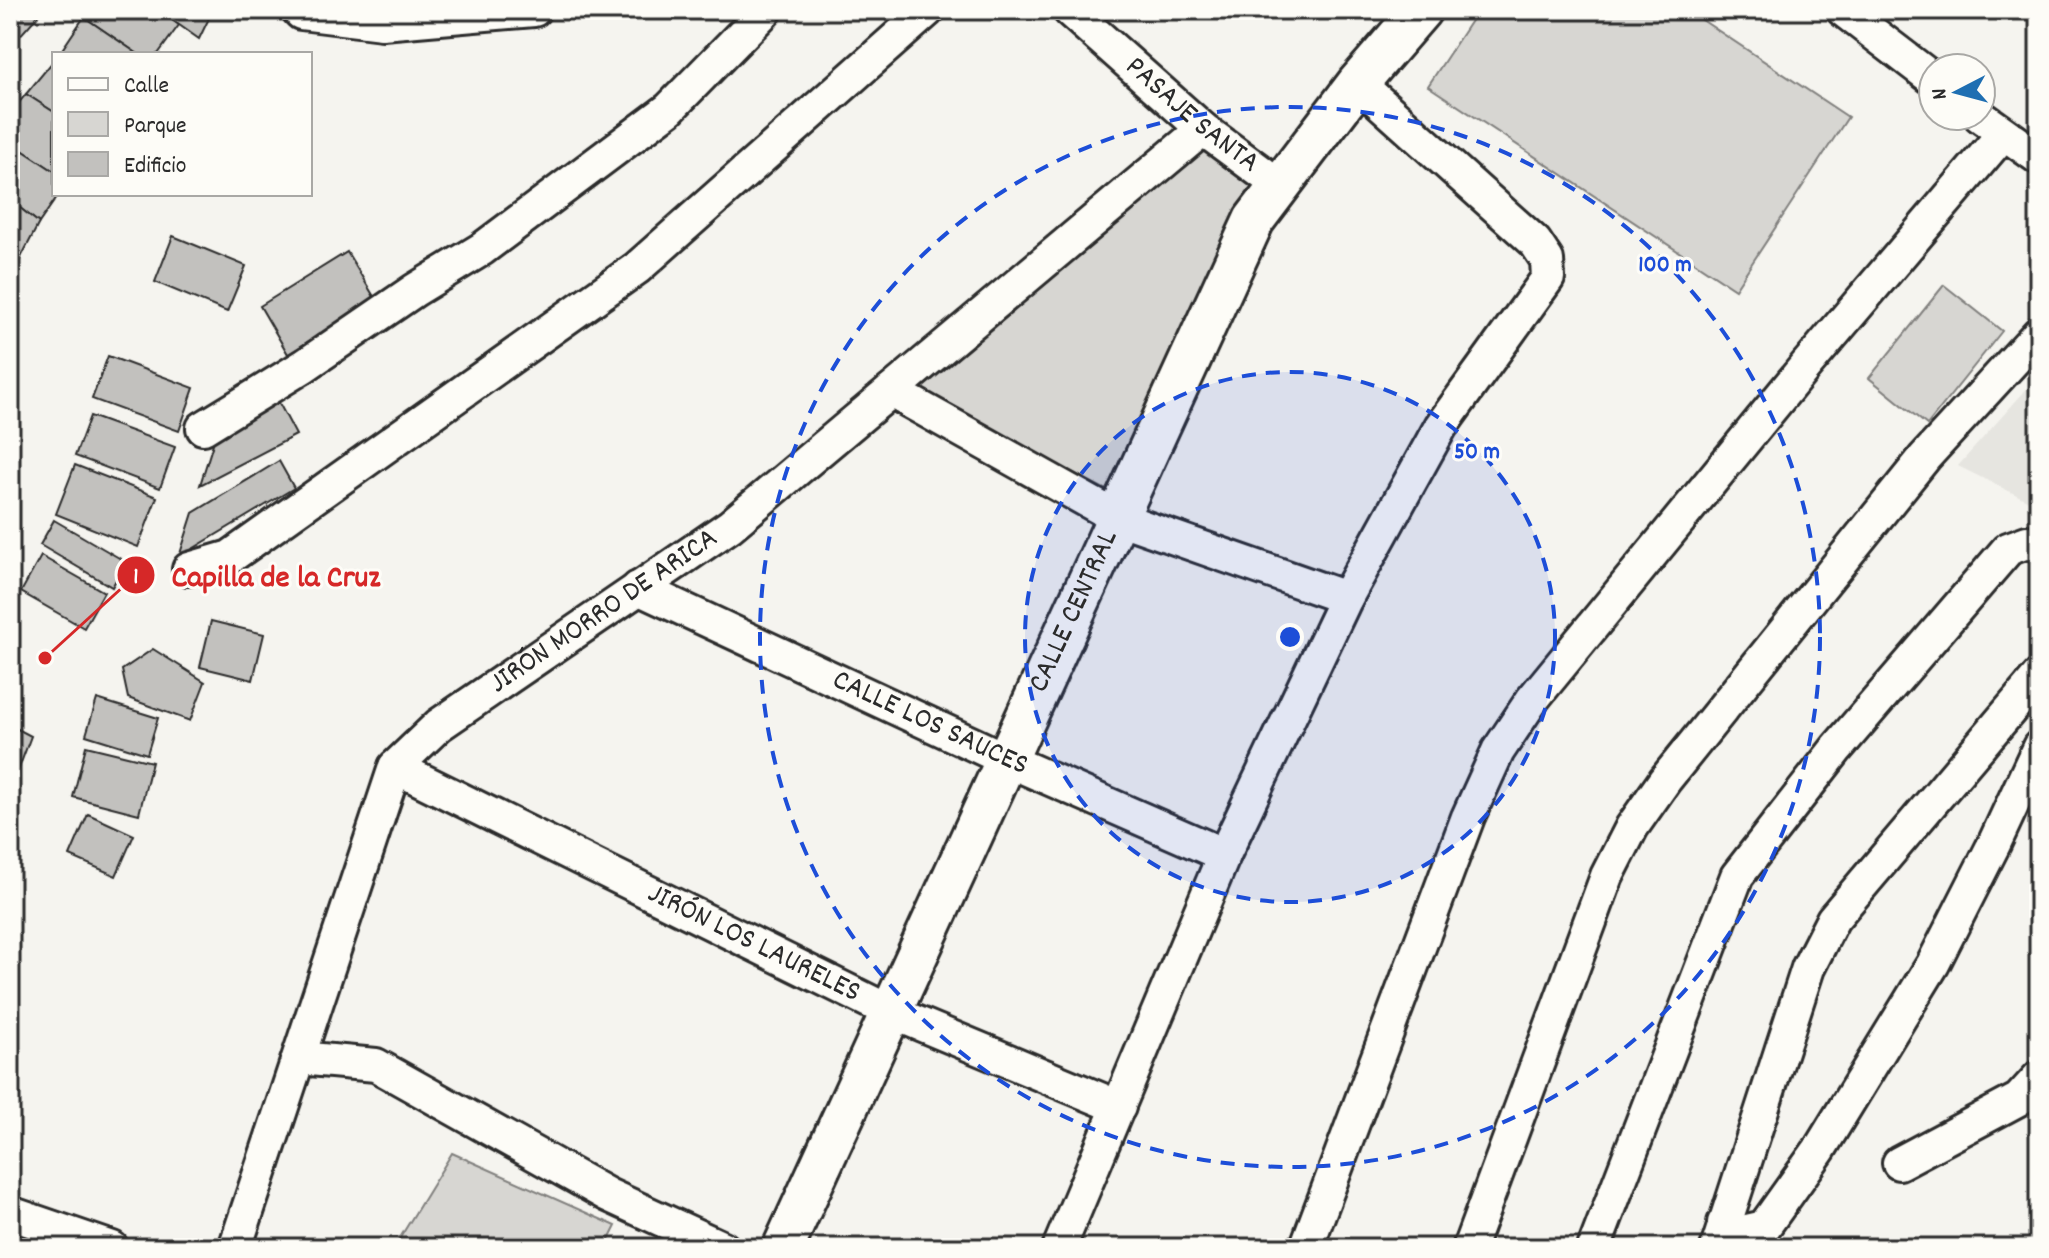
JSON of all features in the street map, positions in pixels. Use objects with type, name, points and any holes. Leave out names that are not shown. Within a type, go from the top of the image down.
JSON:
[{"type":"street","points":[[298,10],[301,13],[382,23],[534,10]]},
{"type":"street","points":[[203,428],[482,249],[669,109],[766,10]]},
{"type":"street","points":[[189,569],[230,557],[637,268],[928,10]]},
{"type":"street","name":"PASAJE SANTA","points":[[1069,10],[1203,129],[1280,186]]},
{"type":"street","name":"CALLE CENTRAL","points":[[783,1248],[1254,220],[1358,83],[1421,10]]},
{"type":"street","points":[[1852,13],[1917,66]]},
{"type":"street","points":[[1059,1248],[1224,855],[1346,598],[1441,426],[1548,278],[1547,260],[1535,242],[1358,83]]},
{"type":"street","name":"JIRÓN MORRO DE ARICA","points":[[235,1248],[395,767],[439,725],[730,526],[1203,129]]},
{"type":"street","points":[[1997,129],[2039,158]]},
{"type":"street","points":[[1306,1248],[1468,817],[1498,751],[1532,700],[1804,368],[1987,132]]},
{"type":"street","points":[[1469,1248],[1607,876],[1632,827],[1665,780],[1925,457],[2039,333]]},
{"type":"street","points":[[891,391],[1118,518],[1346,598]]},
{"type":"street","points":[[1594,1248],[1737,876],[1837,748],[2008,549],[2027,542],[2039,546]]},
{"type":"street","name":"CALLE LOS SAUCES","points":[[638,588],[1007,760],[1224,855]]},
{"type":"street","points":[[2039,676],[1833,919],[1808,968],[1720,1236],[1764,1227],[1819,1150],[1933,964],[2039,747]]},
{"type":"street","name":"JIRÓN LOS LAURELES","points":[[395,767],[891,1012],[1119,1107]]},
{"type":"street","points":[[299,1058],[376,1065],[608,1195],[723,1248]]},
{"type":"street","points":[[1899,1163],[2019,1099],[2039,1077]]},
{"type":"street","points":[[10,1213],[112,1248]]},
{"type":"shaded area","points":[[2039,375],[2039,506],[1958,466]]},
{"type":"green space","points":[[1478,10],[1687,10],[1848,117],[1735,289],[1428,86]]},
{"type":"green space","points":[[1205,145],[1258,190],[1112,493],[913,389]]},
{"type":"green space","points":[[1944,285],[2002,331],[1927,425],[1869,378]]},
{"type":"green space","points":[[452,1153],[616,1226],[605,1248],[398,1248],[395,1246]]},
{"type":"building","points":[[10,10],[43,10],[10,47]]},
{"type":"building","points":[[88,10],[158,10],[179,25],[159,52],[135,52],[84,17]]},
{"type":"building","points":[[158,10],[213,10],[199,39]]},
{"type":"building","points":[[84,17],[135,52],[60,52]]},
{"type":"building","points":[[52,62],[52,111],[26,94]]},
{"type":"building","points":[[26,94],[52,111],[52,170],[10,142],[10,113]]},
{"type":"building","points":[[10,142],[52,170],[52,196],[58,196],[39,223],[10,200]]},
{"type":"building","points":[[10,200],[39,223],[14,271],[10,269]]},
{"type":"building","points":[[173,236],[246,266],[227,312],[155,282]]},
{"type":"building","points":[[347,252],[376,300],[288,354],[260,306]]},
{"type":"building","points":[[108,356],[194,388],[179,431],[92,399]]},
{"type":"building","points":[[278,401],[296,435],[200,485],[216,434]]},
{"type":"building","points":[[90,416],[175,447],[160,488],[75,456]]},
{"type":"building","points":[[279,461],[294,488],[179,557],[193,513]]},
{"type":"building","points":[[75,465],[157,497],[138,547],[56,514]]},
{"type":"building","points":[[54,520],[126,562],[112,587],[40,545]]},
{"type":"building","points":[[41,556],[104,592],[84,628],[21,592]]},
{"type":"building","points":[[211,621],[264,634],[253,680],[200,667]]},
{"type":"building","points":[[153,649],[205,682],[190,721],[128,698],[122,670]]},
{"type":"building","points":[[97,699],[158,718],[147,754],[86,735]]},
{"type":"building","points":[[10,725],[31,736],[10,792]]},
{"type":"building","points":[[86,746],[152,762],[139,814],[73,797]]},
{"type":"building","points":[[88,814],[134,835],[116,876],[70,856]]},
{"type":"place","name":"Capilla de la Cruz","points":[[45,658]]}]
